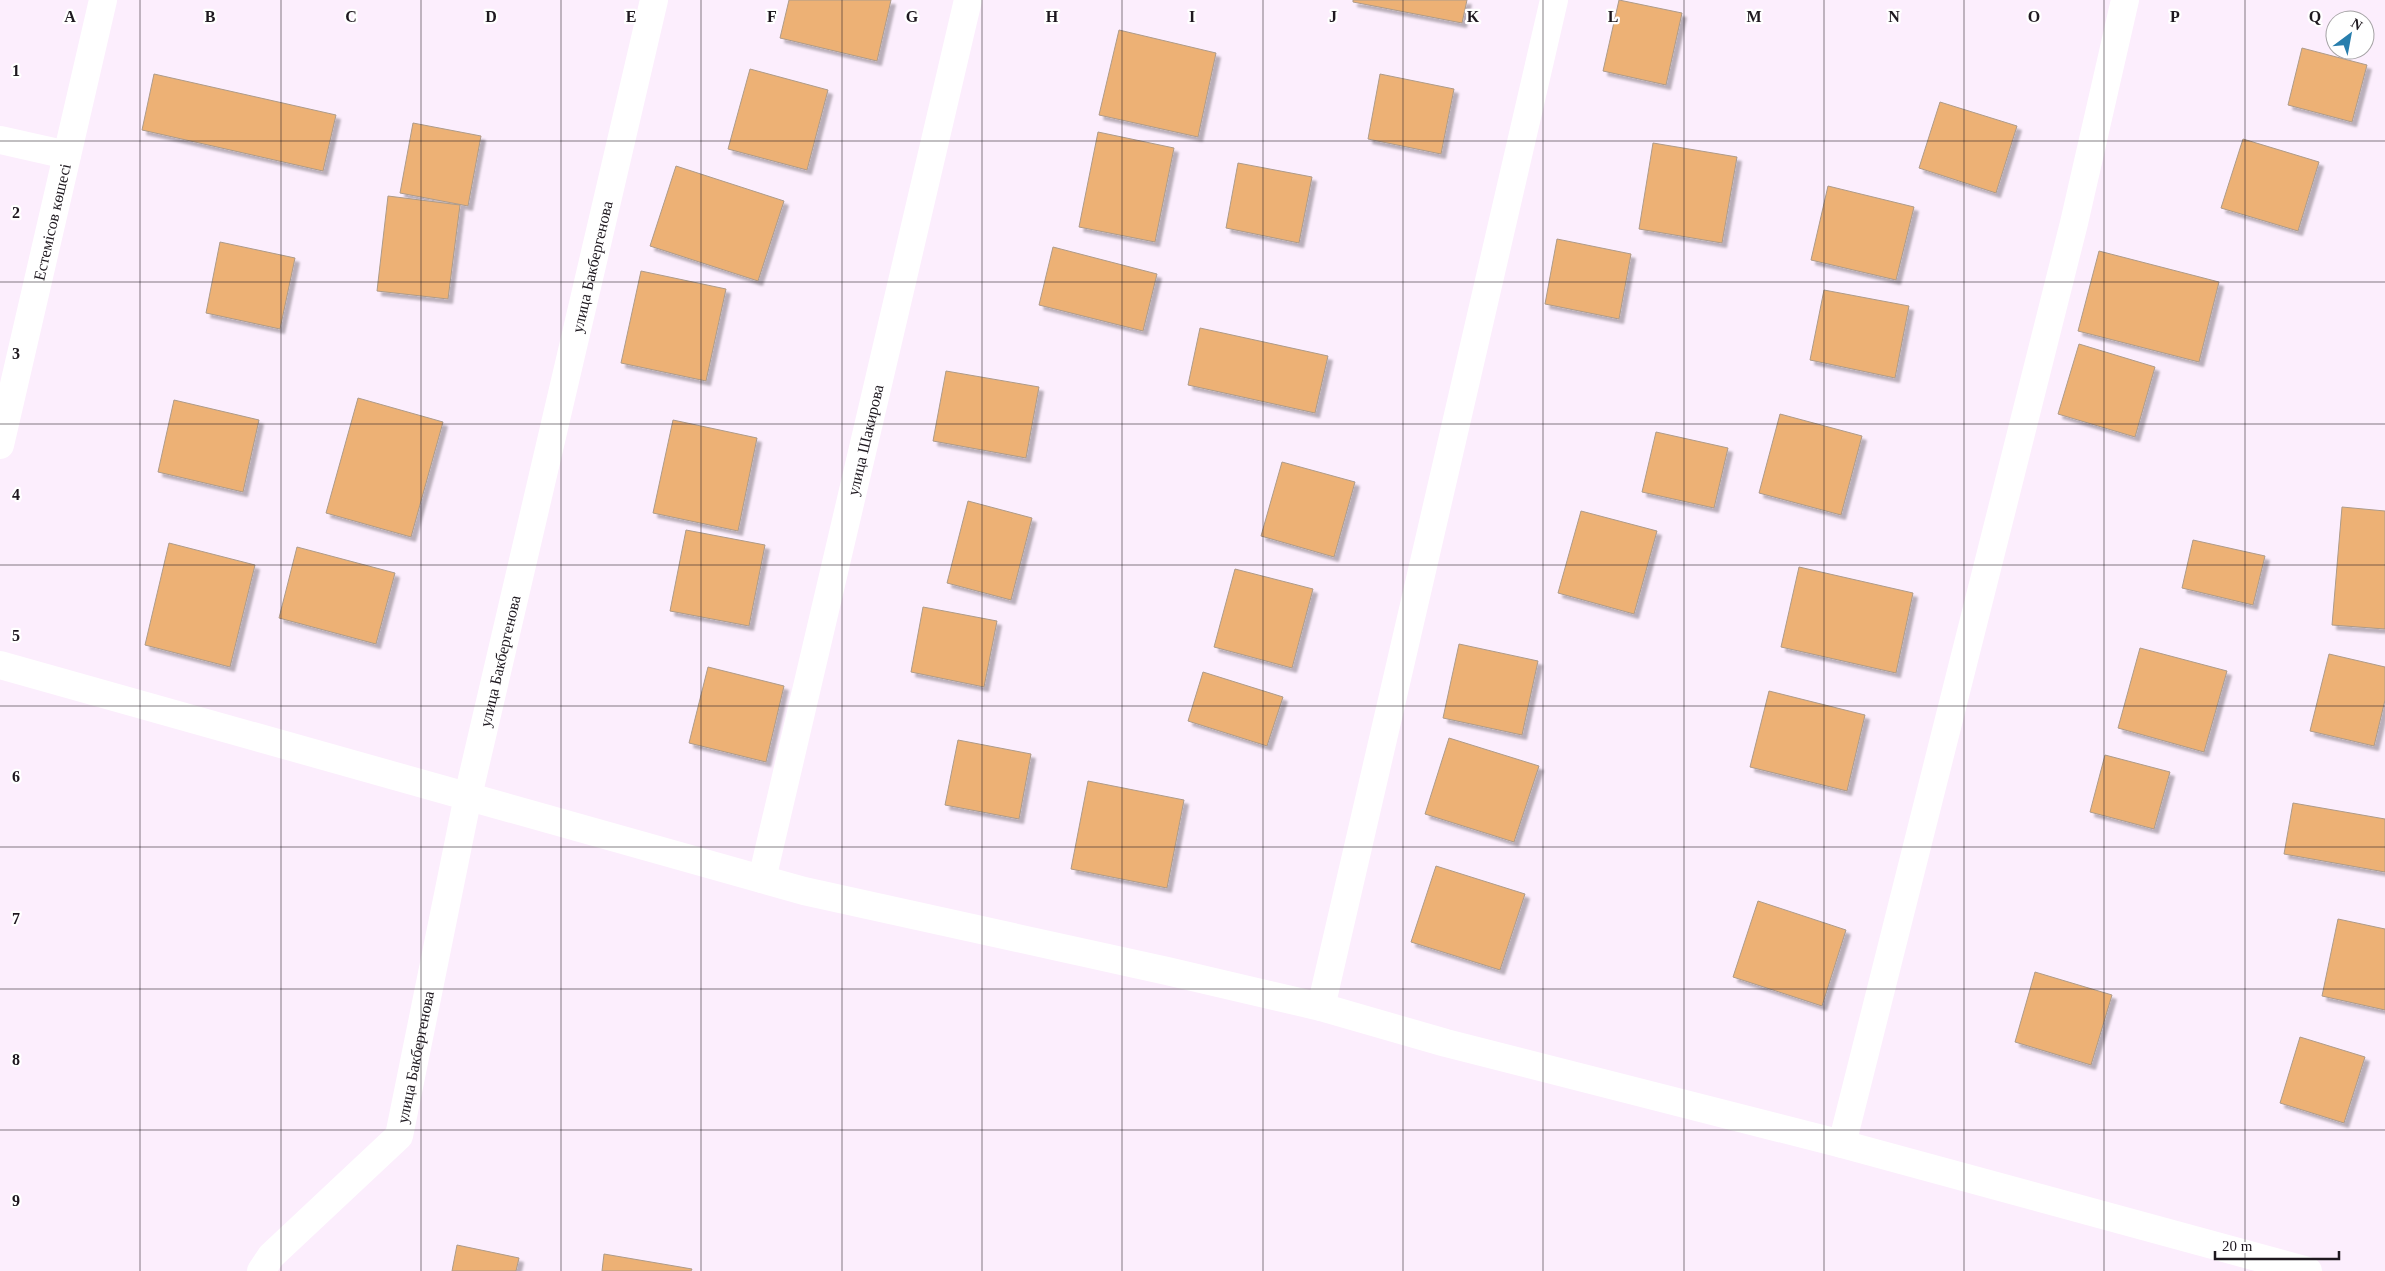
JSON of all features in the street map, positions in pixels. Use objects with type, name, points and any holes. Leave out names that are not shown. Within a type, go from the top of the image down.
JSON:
[{"type":"street","name":"Естемісов көшесі","points":[[0,445],[103,0]]},
{"type":"street","name":"улица Бакбергенова","points":[[261,1271],[271,1256],[400,1136],[468,796],[654,0]]},
{"type":"street","name":"улица Шакирова","points":[[762,879],[968,0]]},
{"type":"street","points":[[1321,1007],[1554,0]]},
{"type":"street","points":[[1842,1144],[2071,232],[2125,0]]},
{"type":"street","points":[[0,140],[67,155]]},
{"type":"street","points":[[0,665],[804,891],[1321,1007],[1446,1043],[1842,1144],[2308,1271]]},
{"type":"building","points":[[789,0],[891,0],[877,61],[780,38]]},
{"type":"building","points":[[1353,0],[1467,0],[1462,23],[1353,2]]},
{"type":"building","points":[[1619,0],[1682,13],[1666,85],[1603,71]]},
{"type":"building","points":[[1119,30],[1216,53],[1198,137],[1099,115]]},
{"type":"building","points":[[2302,48],[2325,54],[2325,60],[2348,60],[2367,65],[2352,122],[2288,105]]},
{"type":"building","points":[[750,69],[828,90],[807,170],[728,149]]},
{"type":"building","points":[[154,74],[336,115],[323,171],[142,130]]},
{"type":"building","points":[[1380,74],[1454,89],[1441,154],[1368,139]]},
{"type":"building","points":[[1940,102],[2017,126],[1996,193],[1919,168]]},
{"type":"building","points":[[413,123],[481,136],[468,206],[400,193]]},
{"type":"building","points":[[1098,132],[1174,148],[1155,242],[1079,227]]},
{"type":"building","points":[[2243,139],[2319,162],[2298,231],[2221,208]]},
{"type":"building","points":[[1653,143],[1737,157],[1722,243],[1639,229]]},
{"type":"building","points":[[1238,163],[1312,177],[1299,243],[1226,228]]},
{"type":"building","points":[[676,166],[784,201],[758,281],[650,246]]},
{"type":"building","points":[[1828,186],[1914,207],[1896,280],[1811,260]]},
{"type":"building","points":[[388,196],[460,205],[448,299],[377,291]]},
{"type":"building","points":[[1557,239],[1631,254],[1619,319],[1545,304]]},
{"type":"building","points":[[220,242],[295,258],[280,329],[206,313]]},
{"type":"building","points":[[1053,247],[1157,274],[1143,331],[1039,305]]},
{"type":"building","points":[[2099,251],[2219,282],[2199,362],[2078,331]]},
{"type":"building","points":[[641,271],[726,289],[706,381],[621,363]]},
{"type":"building","points":[[1824,290],[1909,306],[1895,378],[1810,360]]},
{"type":"building","points":[[1200,328],[1328,356],[1315,413],[1188,385]]},
{"type":"building","points":[[2079,344],[2155,367],[2135,437],[2058,414]]},
{"type":"building","points":[[946,371],[1039,387],[1026,458],[933,441]]},
{"type":"building","points":[[358,398],[443,422],[411,537],[326,513]]},
{"type":"building","points":[[174,400],[259,420],[243,492],[158,472]]},
{"type":"building","points":[[1780,414],[1862,436],[1841,515],[1759,493]]},
{"type":"building","points":[[673,420],[757,438],[738,531],[653,513]]},
{"type":"building","points":[[1656,432],[1728,448],[1714,508],[1642,492]]},
{"type":"building","points":[[1282,462],[1355,482],[1334,557],[1261,536]]},
{"type":"building","points":[[968,501],[1032,518],[1011,600],[947,583]]},
{"type":"building","points":[[2342,507],[2385,511],[2385,629],[2332,625]]},
{"type":"building","points":[[1581,511],[1657,531],[1634,614],[1558,593]]},
{"type":"building","points":[[686,530],[765,545],[749,626],[670,611]]},
{"type":"building","points":[[2193,540],[2265,556],[2253,605],[2182,588]]},
{"type":"building","points":[[169,543],[255,565],[230,667],[145,645]]},
{"type":"building","points":[[297,547],[395,573],[376,644],[279,618]]},
{"type":"building","points":[[1799,567],[1913,593],[1896,673],[1781,647]]},
{"type":"building","points":[[1235,569],[1313,589],[1292,668],[1214,647]]},
{"type":"building","points":[[923,607],[997,621],[984,687],[911,672]]},
{"type":"building","points":[[1459,644],[1538,661],[1522,735],[1443,718]]},
{"type":"building","points":[[2140,648],[2227,671],[2204,752],[2118,728]]},
{"type":"building","points":[[2329,654],[2385,667],[2385,700],[2374,746],[2310,731]]},
{"type":"building","points":[[708,667],[784,686],[766,762],[689,743]]},
{"type":"building","points":[[1203,672],[1283,697],[1267,746],[1188,721]]},
{"type":"building","points":[[1769,691],[1865,715],[1847,791],[1750,767]]},
{"type":"building","points":[[1449,738],[1539,766],[1514,842],[1425,814]]},
{"type":"building","points":[[958,740],[1031,754],[1019,819],[945,805]]},
{"type":"building","points":[[2105,755],[2170,772],[2154,829],[2090,812]]},
{"type":"building","points":[[1088,781],[1184,800],[1167,888],[1071,869]]},
{"type":"building","points":[[2293,803],[2385,819],[2385,872],[2284,854]]},
{"type":"building","points":[[1436,866],[1525,894],[1500,970],[1411,942]]},
{"type":"building","points":[[1758,901],[1846,930],[1822,1006],[1733,977]]},
{"type":"building","points":[[2338,919],[2385,929],[2385,1010],[2322,996]]},
{"type":"building","points":[[2035,972],[2112,995],[2091,1065],[2015,1042]]},
{"type":"building","points":[[2300,1037],[2365,1057],[2344,1123],[2280,1103]]},
{"type":"building","points":[[457,1245],[519,1258],[516,1271],[452,1271]]},
{"type":"building","points":[[604,1254],[692,1269],[691,1271],[602,1271]]}]
